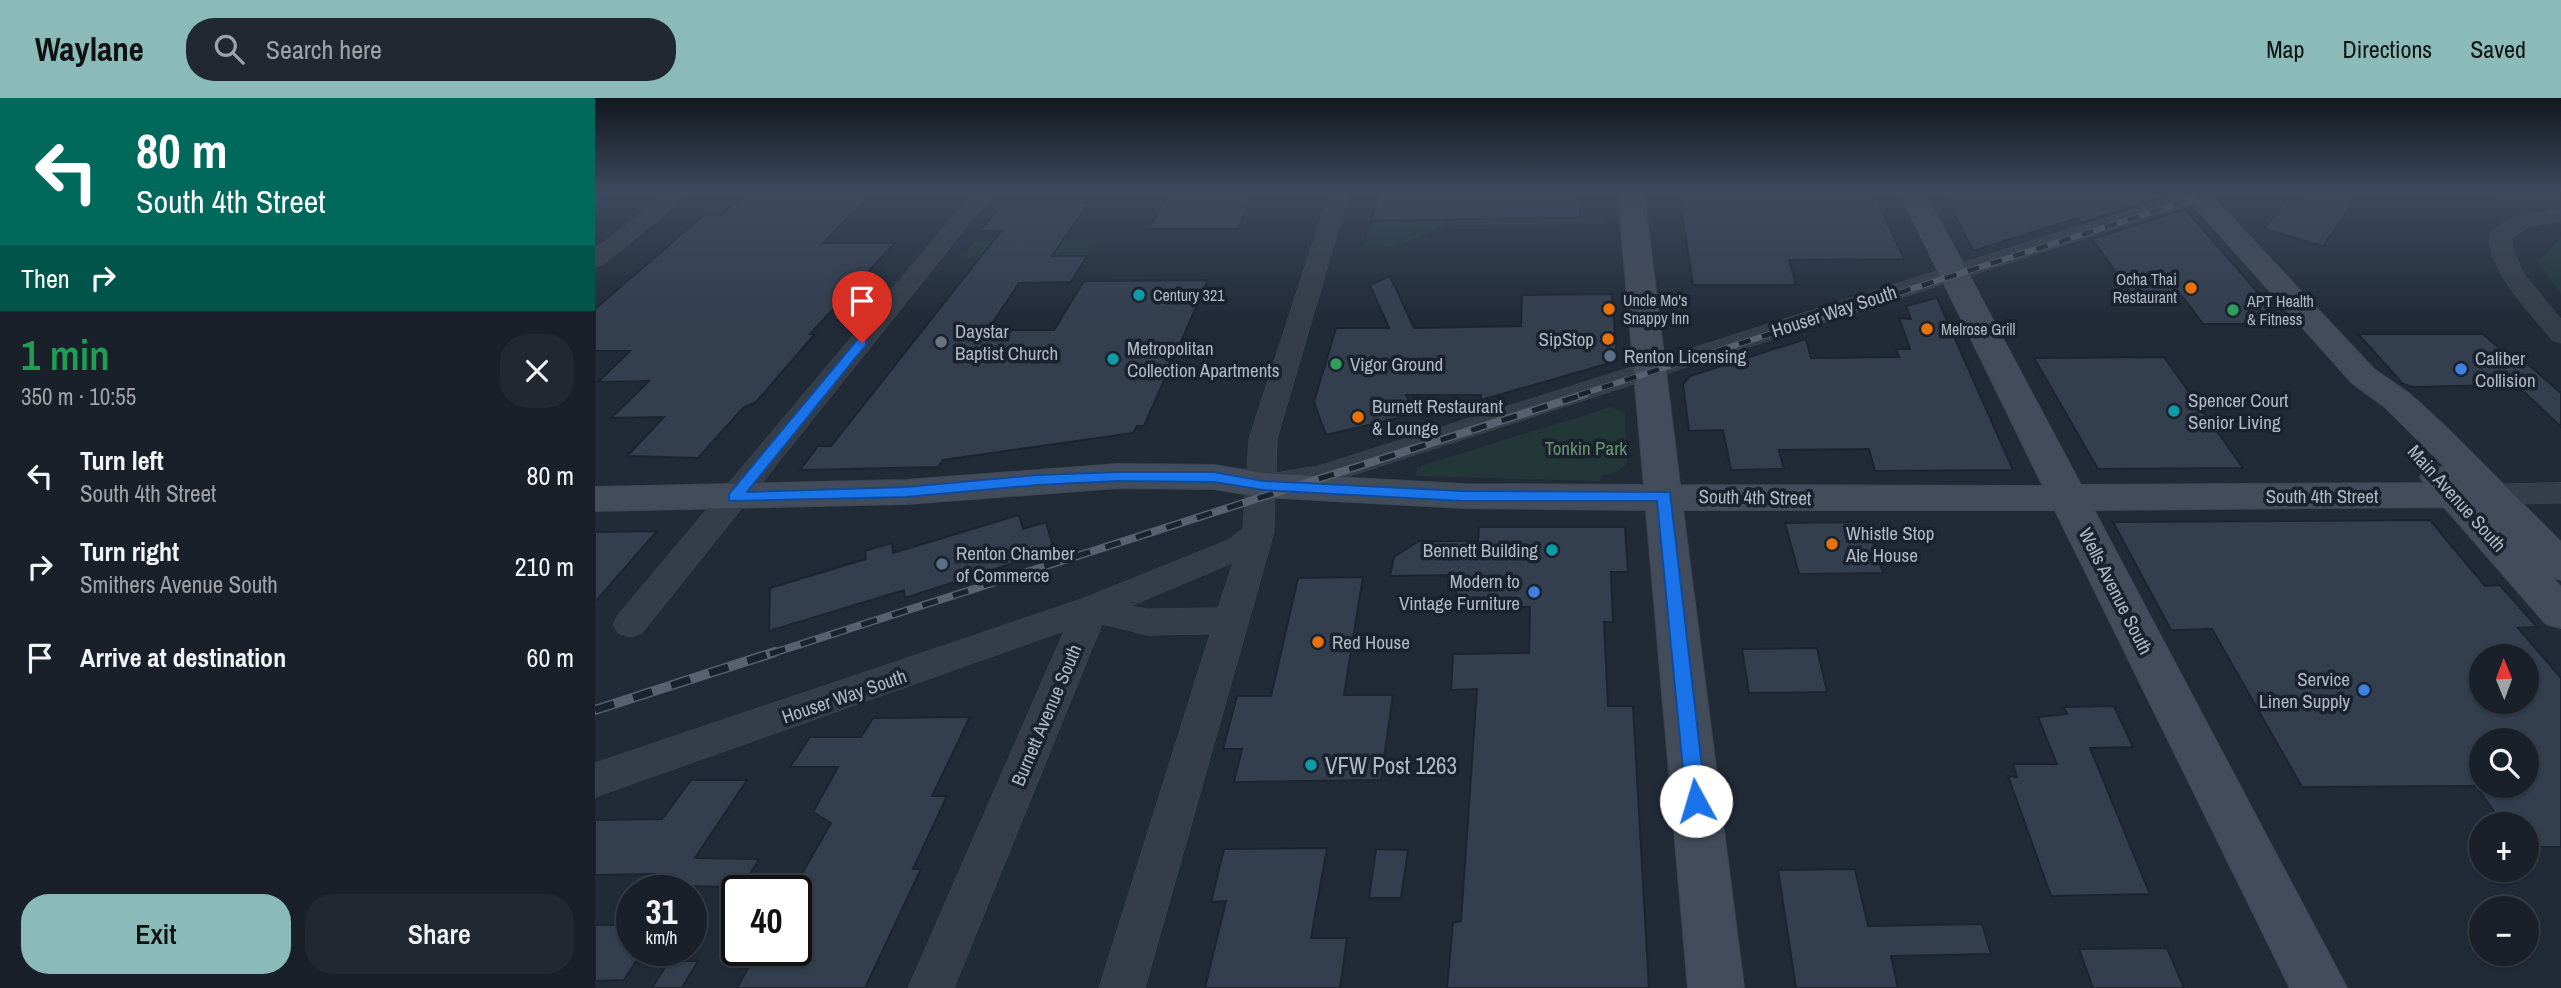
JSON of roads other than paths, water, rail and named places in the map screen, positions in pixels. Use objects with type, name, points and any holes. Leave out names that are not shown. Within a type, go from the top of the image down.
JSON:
[{"type":"street","points":[[595,260],[627,236]]},
{"type":"street","points":[[630,624],[949,236]]},
{"type":"street","points":[[1122,988],[1256,535],[1263,485],[1263,439],[1326,236]]},
{"type":"street","points":[[1636,236],[1648,371],[1665,496],[1716,988]]},
{"type":"street","name":"Wells Avenue South","points":[[1934,236],[2319,988]]},
{"type":"street","name":"Houser Way South","points":[[1263,485],[1321,475],[2073,236]]},
{"type":"street","name":"Main Avenue South","points":[[2236,236],[2363,376],[2385,419],[2472,495],[2561,566]]},
{"type":"street","points":[[2501,236],[2499,244],[2504,262],[2561,335]]},
{"type":"street","name":"South 4th Street","points":[[595,499],[735,498],[906,492],[1037,480],[1118,476],[1214,477],[1263,485],[1463,496],[2068,498],[2472,495]]},
{"type":"street","points":[[2472,495],[2561,493]]},
{"type":"street","name":"Main Avenue South","points":[[2472,495],[2561,613]]},
{"type":"street","points":[[1091,609],[1237,549],[1256,535]]},
{"type":"street","points":[[1091,609],[1147,622],[1231,621]]},
{"type":"street","name":"Houser Way South","points":[[595,780],[1091,609]]},
{"type":"street","name":"Burnett Avenue South","points":[[931,988],[1091,609]]},
{"type":"railway","points":[[1579,395],[2079,236]]},
{"type":"railway","points":[[770,654],[1585,394]]},
{"type":"railway","points":[[595,710],[775,652]]},
{"type":"place","name":"Ocha Thai Restaurant","points":[[2191,288]]},
{"type":"place","name":"Century 321","points":[[1139,295]]},
{"type":"place","name":"Uncle Mo's Snappy Inn","points":[[1609,309]]},
{"type":"place","name":"APT Health & Fitness","points":[[2233,310]]},
{"type":"place","name":"Melrose Grill","points":[[1927,329]]},
{"type":"place","name":"SipStop","points":[[1608,339]]},
{"type":"place","name":"Daystar Baptist Church","points":[[941,342]]},
{"type":"place","name":"Renton Licensing","points":[[1610,356]]},
{"type":"place","name":"Metropolitan Collection Apartments","points":[[1113,359]]},
{"type":"place","name":"Vigor Ground","points":[[1336,364]]},
{"type":"place","name":"Caliber Collision","points":[[2461,369]]},
{"type":"place","name":"Spencer Court Senior Living","points":[[2174,411]]},
{"type":"place","name":"Burnett Restaurant & Lounge","points":[[1358,417]]},
{"type":"place","name":"Whistle Stop Ale House","points":[[1832,544]]},
{"type":"place","name":"Bennett Building","points":[[1552,550]]},
{"type":"place","name":"Renton Chamber of Commerce","points":[[942,564]]},
{"type":"place","name":"Modern to Vintage Furniture","points":[[1534,592]]},
{"type":"place","name":"Red House","points":[[1318,642]]},
{"type":"place","name":"Service Linen Supply","points":[[2364,690]]},
{"type":"place","name":"VFW Post 1263","points":[[1311,765]]},
{"type":"park label","name":"Tonkin Park","points":[[1586,448]]}]
